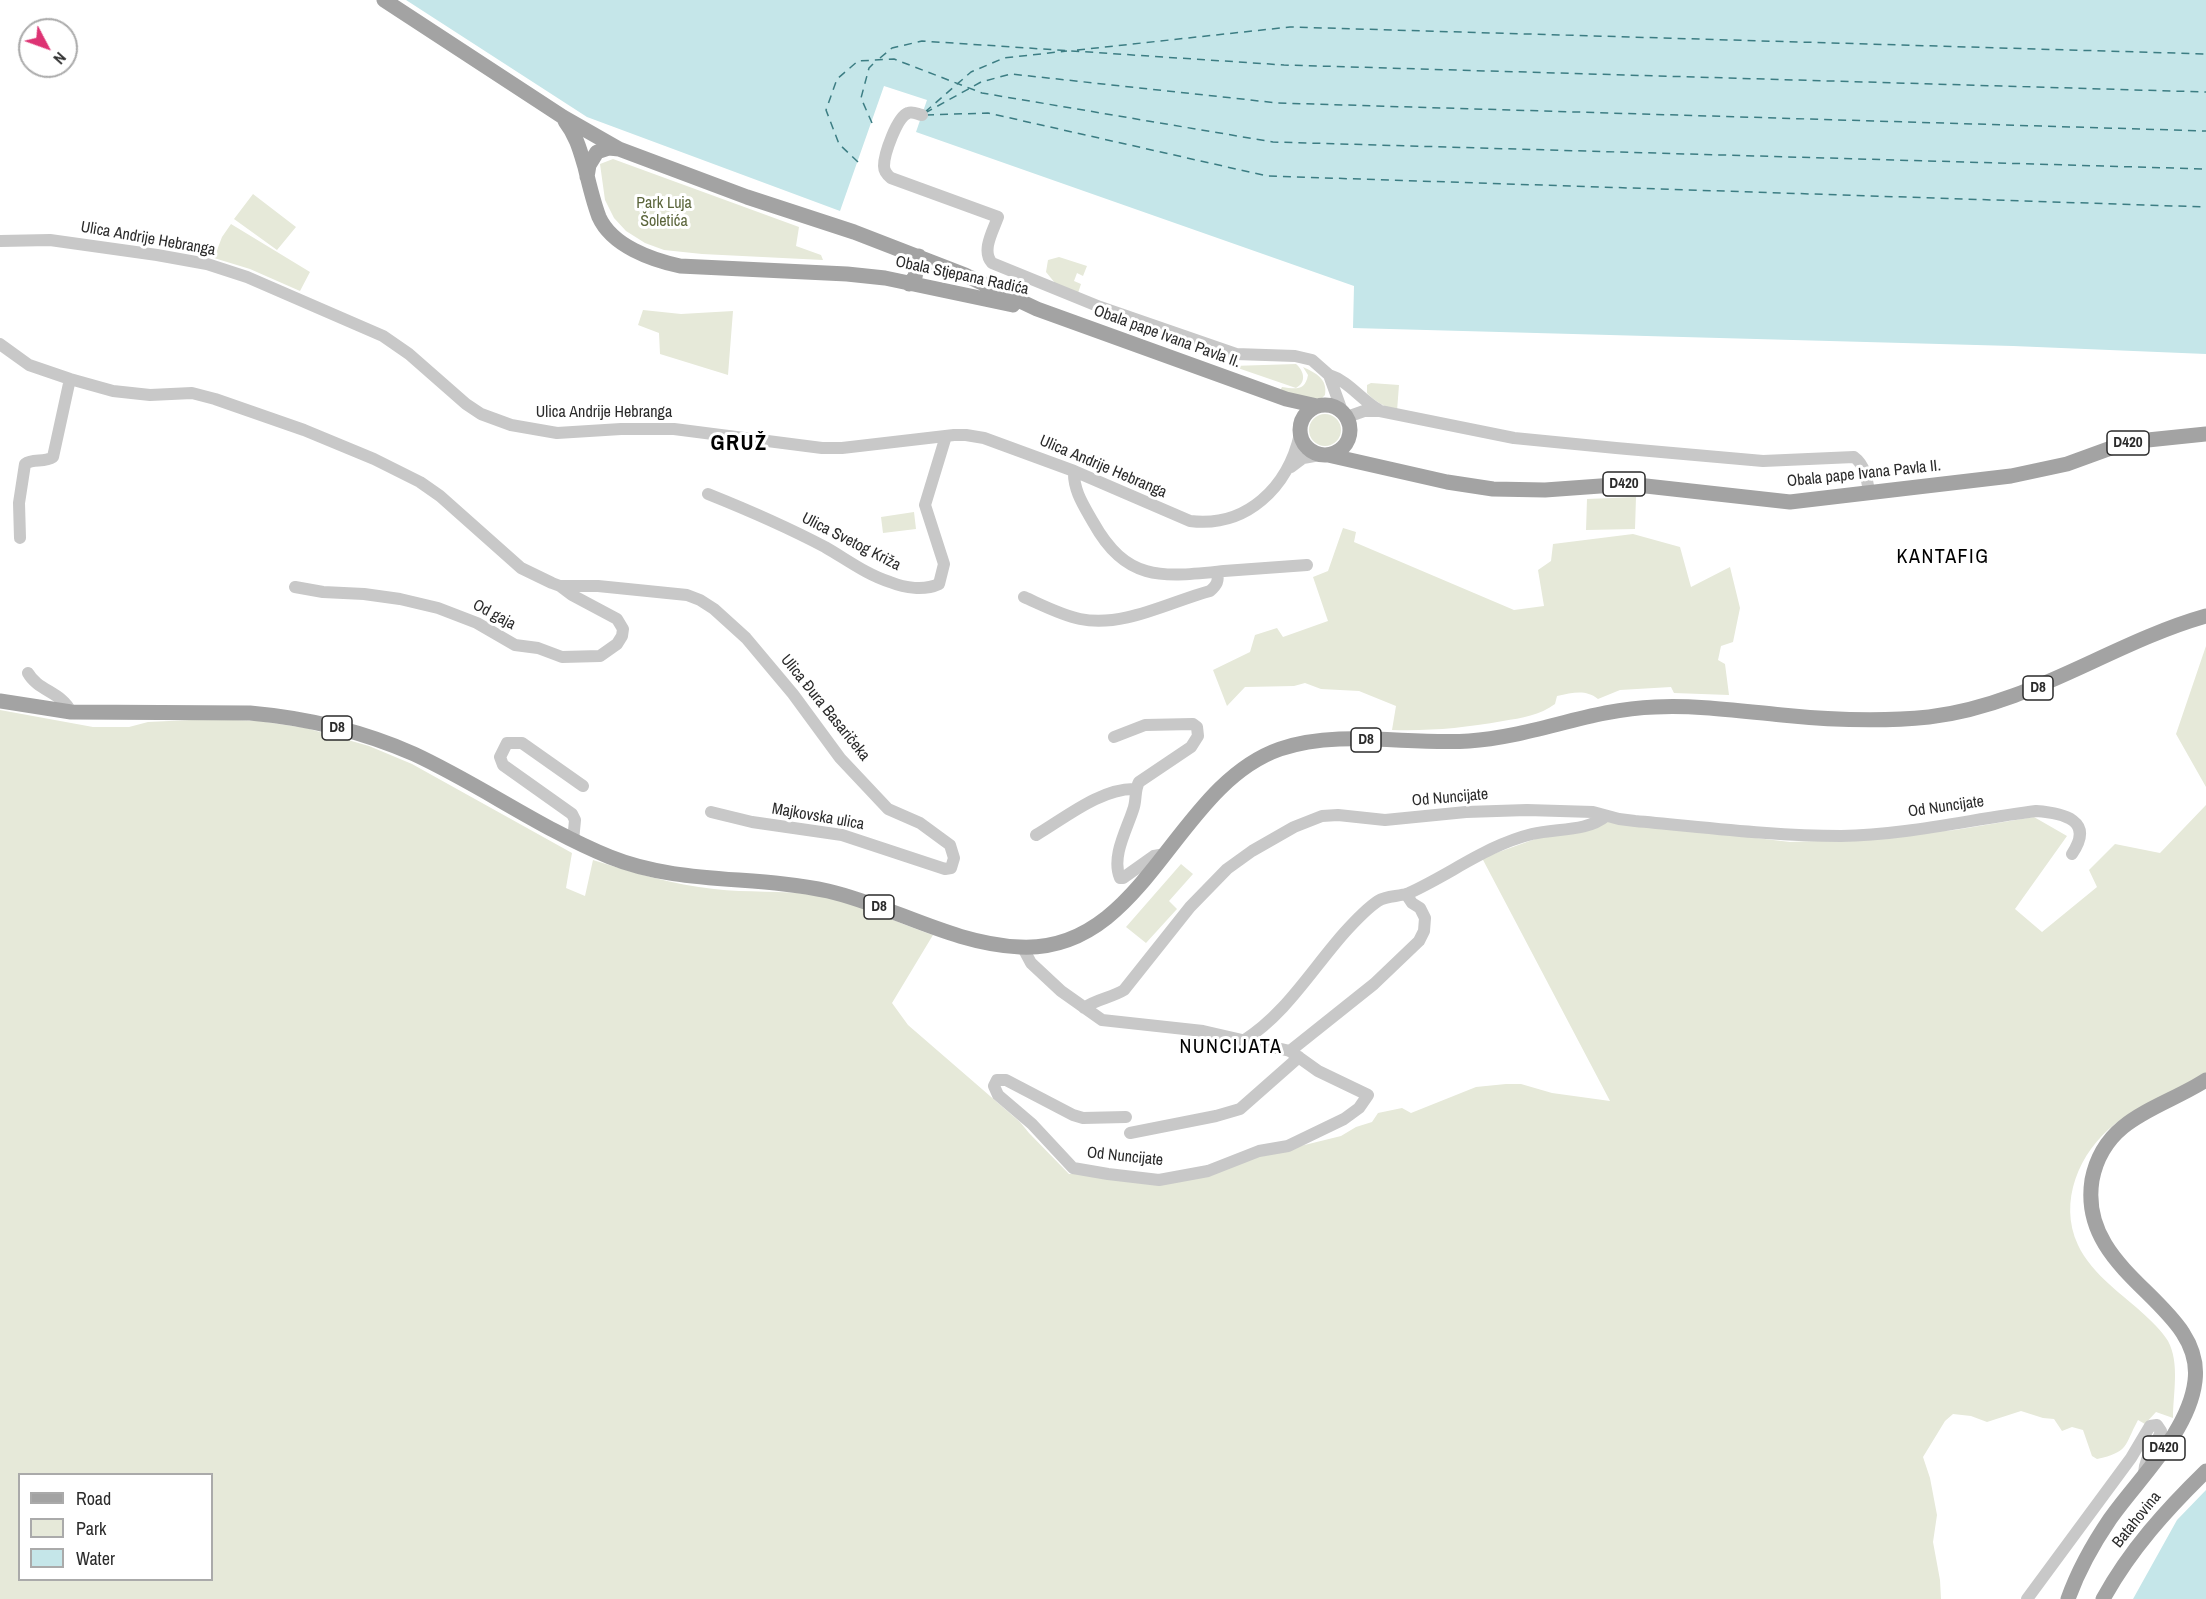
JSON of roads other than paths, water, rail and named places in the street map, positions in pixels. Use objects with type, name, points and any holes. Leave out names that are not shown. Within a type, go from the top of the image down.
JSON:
[{"type":"main road","name":"Obala Stjepana Radića","points":[[384,0],[563,117],[619,149],[747,197],[919,256],[1037,309]]},
{"type":"main road","name":"Obala Stjepana Radića","points":[[563,117],[575,134],[600,218],[616,238],[665,263],[680,266],[885,278],[1037,309]]},
{"type":"main road","points":[[587,177],[589,165],[597,152],[609,148],[619,149]]},
{"type":"main road","points":[[909,284],[915,277],[919,256]]},
{"type":"main road","name":"Obala pape Ivana Pavla II.","points":[[1037,309],[1286,399],[1318,406]]},
{"type":"main road","points":[[1286,399],[1296,411],[1300,429],[1307,448],[1324,455],[1341,449],[1349,437],[1350,430],[1344,414],[1328,405],[1318,406],[1304,416],[1300,429]]},
{"type":"main road","name":"Obala pape Ivana Pavla II.","points":[[1324,455],[1447,482],[1493,489],[1535,490],[1628,484],[1790,502],[2011,476],[2067,464],[2138,441],[2206,434]]},
{"type":"main road","name":"Obala pape Ivana Pavla II.","points":[[1349,437],[1355,449],[1379,467]]},
{"type":"main road","name":"D8","points":[[0,701],[71,712],[233,712],[277,716],[330,726],[410,752],[573,841],[628,864],[669,873],[782,883],[836,893],[937,930],[980,942],[1023,948],[1055,944],[1089,931],[1126,900],[1207,801],[1242,769],[1272,752],[1302,743],[1346,739],[1403,742],[1470,741],[1489,739],[1605,712],[1655,707],[1707,707],[1817,718],[1864,720],[1932,716],[1974,708],[2025,693],[2137,640],[2206,616]]},
{"type":"main road","name":"D420","points":[[2068,1599],[2088,1555],[2109,1520],[2167,1445],[2182,1419],[2191,1398],[2195,1380],[2190,1347],[2186,1338],[2169,1314],[2129,1275],[2108,1250],[2091,1204],[2091,1188],[2097,1162],[2102,1149],[2122,1127],[2206,1080]]},
{"type":"main road","name":"Batahovina","points":[[2103,1599],[2134,1549],[2162,1515],[2206,1471]]},
{"type":"street","points":[[922,115],[906,113],[900,119],[885,158],[883,167],[885,173],[891,178],[998,217],[987,252],[988,259],[992,263],[1109,310],[1236,354],[1304,357],[1319,365],[1331,381],[1344,414],[1380,411],[1462,429],[1533,440],[1763,461],[1854,457],[1859,461],[1867,478],[1869,492]]},
{"type":"street","name":"Ulica Andrije Hebranga","points":[[0,241],[50,240],[157,255],[207,264],[247,277],[383,336],[396,344],[466,404],[497,421],[527,429],[557,433],[621,429],[674,429],[822,448],[966,435],[984,438],[1074,471],[1190,521],[1203,522],[1227,519],[1255,506],[1288,470],[1303,458],[1324,455]]},
{"type":"street","points":[[0,344],[29,365],[70,379],[113,391],[150,395],[192,393],[337,443],[420,483],[456,509],[521,568],[560,585]]},
{"type":"street","points":[[20,538],[19,503],[24,464],[29,461],[49,460],[53,457],[70,379]]},
{"type":"street","points":[[1318,406],[1331,394],[1331,381]]},
{"type":"street","points":[[1331,381],[1344,382],[1380,411]]},
{"type":"street","name":"Ulica Andrije Hebranga","points":[[1288,470],[1297,450],[1300,429]]},
{"type":"street","name":"Ulica Svetog Križa","points":[[708,494],[762,516],[824,547],[882,580],[893,584],[928,589],[939,584],[944,564],[925,505],[946,436]]},
{"type":"street","points":[[1074,471],[1075,488],[1082,504],[1108,546],[1133,566],[1152,574],[1189,575],[1307,565]]},
{"type":"street","points":[[1024,597],[1083,620],[1112,620],[1210,591],[1216,586],[1217,572]]},
{"type":"street","name":"Od gaja","points":[[295,587],[382,597],[438,608],[477,623],[515,645],[538,648],[562,657],[600,656],[617,644],[623,629],[617,620],[572,595],[560,585]]},
{"type":"street","name":"Ulica Đura Basaričeka","points":[[560,585],[598,586],[687,595],[714,609],[746,638],[840,758],[888,808],[920,824],[950,845],[954,858],[951,868]]},
{"type":"street","points":[[27,673],[36,683],[67,703],[71,712]]},
{"type":"street","points":[[1114,737],[1145,725],[1193,724],[1197,727],[1198,736],[1191,747],[1138,782],[1135,789],[1134,809],[1118,855],[1118,874],[1123,878],[1154,856],[1165,854]]},
{"type":"street","points":[[573,841],[575,820],[572,814],[503,765],[500,756],[507,743],[522,743],[583,786]]},
{"type":"street","points":[[1036,835],[1105,794],[1121,789],[1135,789]]},
{"type":"street","name":"Od Nuncijate","points":[[1084,1008],[1124,990],[1190,907],[1227,869],[1252,851],[1294,827],[1322,816],[1338,815],[1385,820],[1495,810],[1593,812],[1635,821],[1793,835],[1843,836],[2036,811],[2059,813],[2070,817],[2080,830],[2072,854]]},
{"type":"street","name":"Majkovska ulica","points":[[711,812],[752,822],[842,835],[945,869],[951,868]]},
{"type":"street","points":[[1243,1041],[1259,1031],[1288,1003],[1320,960],[1359,916],[1380,899],[1406,894],[1488,850],[1532,834],[1589,825],[1599,822],[1606,816]]},
{"type":"street","name":"Od Nuncijate","points":[[1130,1132],[1216,1116],[1240,1109],[1295,1054],[1419,941],[1424,931],[1425,918],[1420,908],[1412,903],[1406,894]]},
{"type":"street","name":"Od Nuncijate","points":[[1023,948],[1031,963],[1061,991],[1102,1020],[1203,1031],[1295,1054],[1318,1071],[1368,1095],[1359,1108],[1344,1119],[1288,1146],[1259,1151],[1208,1171],[1159,1180],[1073,1168],[1032,1124],[998,1095],[994,1086],[997,1080],[1006,1080],[1072,1115],[1083,1118],[1126,1117]]},
{"type":"street","points":[[2027,1599],[2131,1458],[2150,1426],[2157,1425],[2161,1431],[2147,1457],[2144,1473]]},
{"type":"water","points":[[406,0],[2206,0],[2206,354],[2013,346],[1353,328],[1354,286],[916,132],[927,100],[884,86],[840,211],[587,117]]},
{"type":"water","points":[[2206,1490],[2206,1599],[2133,1599],[2177,1520]]},
{"type":"district","name":"GRUŽ","points":[[739,444]]},
{"type":"district","name":"KANTAFIG","points":[[1943,558]]},
{"type":"district","name":"NUNCIJATA","points":[[1231,1048]]},
{"type":"park label","name":"Park Luja Šoletića","points":[[664,213]]}]
